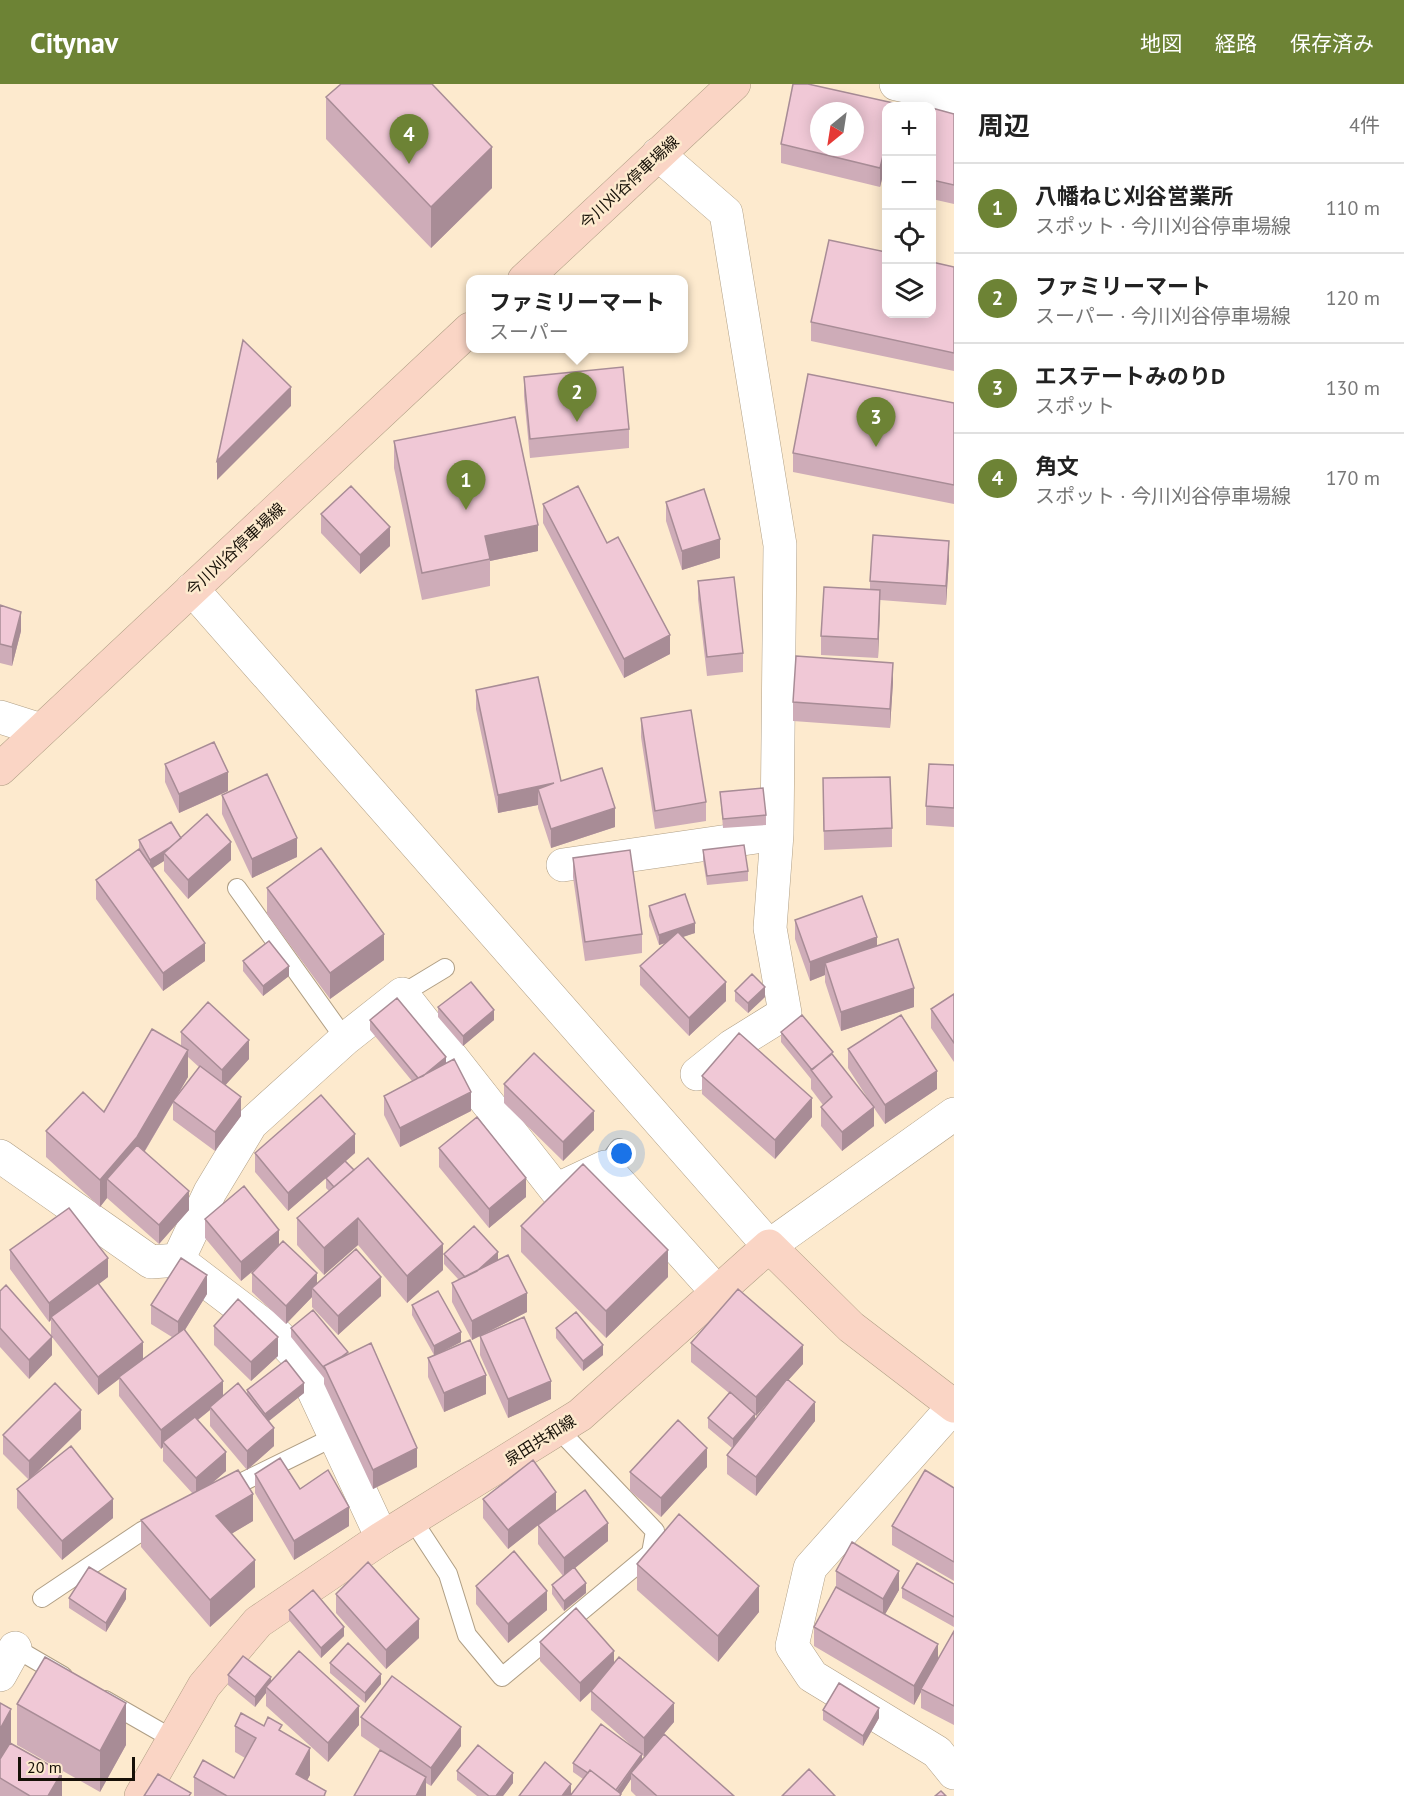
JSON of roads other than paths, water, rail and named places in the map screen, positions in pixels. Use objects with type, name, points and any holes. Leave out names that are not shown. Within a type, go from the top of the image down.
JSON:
[{"type":"main road","name":"今川刈谷停車場線","points":[[528,275],[734,84]]},
{"type":"main road","name":"今川刈谷停車場線","points":[[0,769],[466,334]]},
{"type":"main road","name":"泉田共和線","points":[[141,1796],[204,1686],[258,1622],[382,1538],[580,1415],[769,1246]]},
{"type":"main road","points":[[769,1246],[851,1327],[954,1406]]},
{"type":"street","points":[[896,84],[954,97]]},
{"type":"street","points":[[658,154],[726,213],[780,545],[777,834],[770,927],[785,1013],[732,1046],[697,1074]]},
{"type":"street","points":[[192,589],[769,1246],[954,1114]]},
{"type":"street","points":[[0,717],[41,730]]},
{"type":"street","points":[[563,865],[777,834]]},
{"type":"street","points":[[178,1260],[210,1192],[251,1124],[345,1039],[402,994],[556,1190],[612,1158],[717,1292]]},
{"type":"street","points":[[0,1156],[151,1262],[178,1260],[278,1336],[298,1357],[382,1538]]},
{"type":"street","points":[[954,1406],[810,1568],[792,1646],[812,1676],[937,1752],[954,1773]]},
{"type":"lane","points":[[237,888],[345,1039]]},
{"type":"lane","points":[[402,994],[445,968]]},
{"type":"lane","points":[[412,1519],[448,1574],[467,1635],[502,1677],[651,1553],[655,1531],[558,1429]]},
{"type":"lane","points":[[207,1499],[336,1436]]},
{"type":"lane","points":[[42,1598],[142,1531],[174,1515]]},
{"type":"lane","points":[[8,1662],[74,1682]]},
{"type":"lane","points":[[94,1694],[174,1739]]},
{"type":"place","name":"角文","points":[[409,164]]},
{"type":"place","name":"ファミリーマート","points":[[577,422]]},
{"type":"place","name":"エステートみのりD","points":[[876,447]]},
{"type":"place","name":"八幡ねじ刈谷営業所","points":[[466,510]]}]
